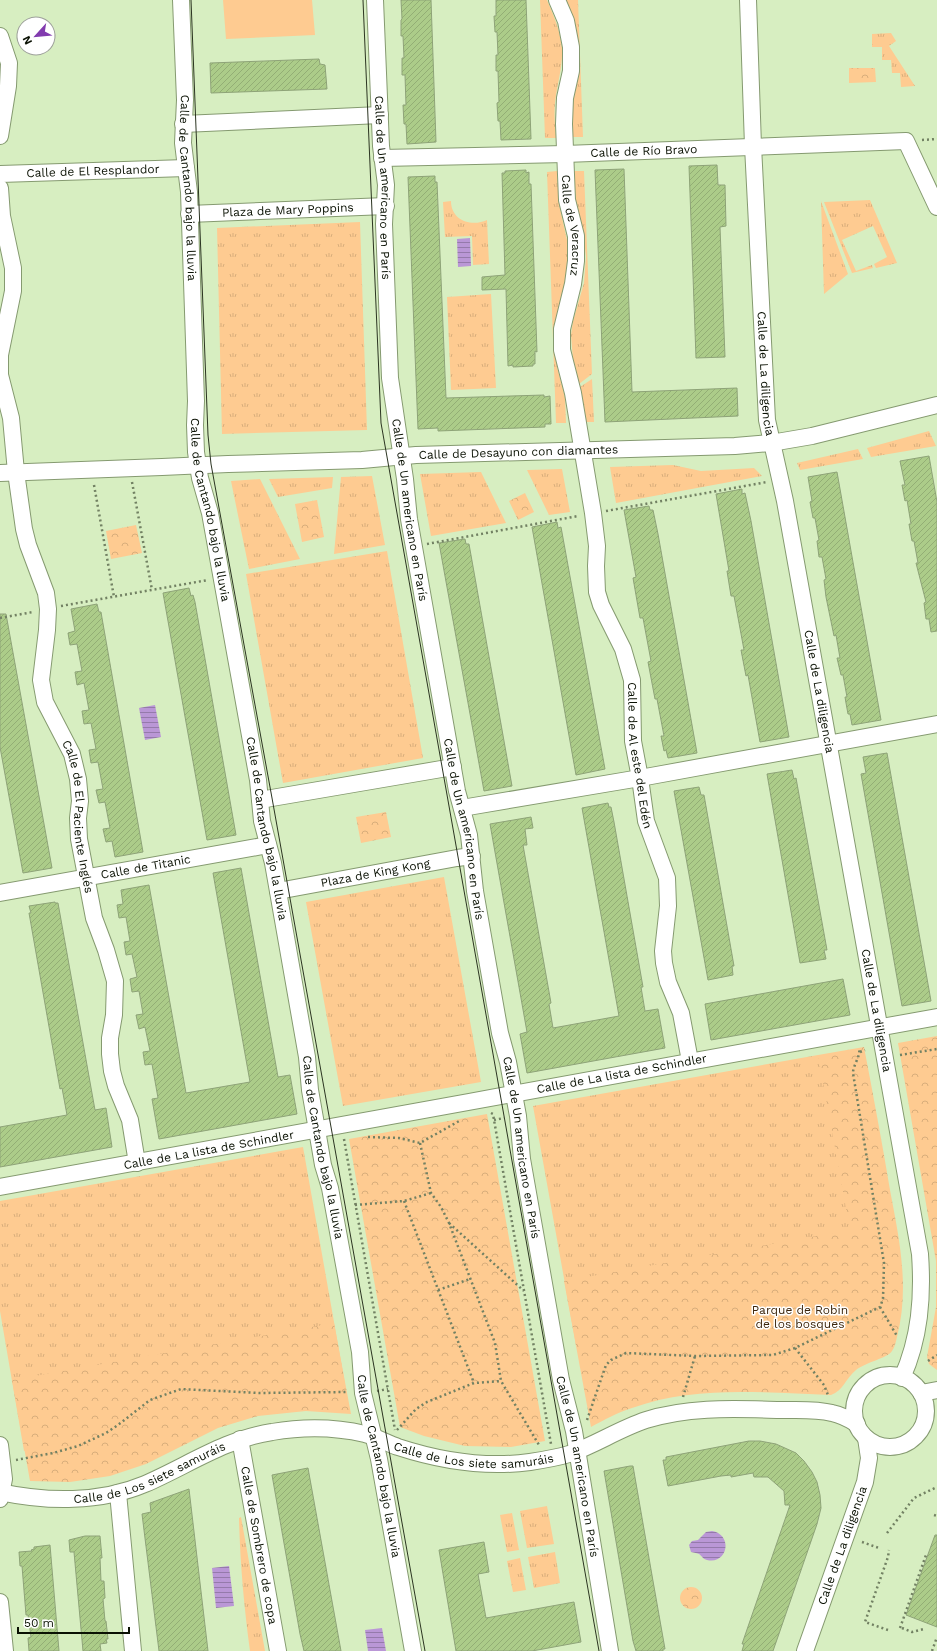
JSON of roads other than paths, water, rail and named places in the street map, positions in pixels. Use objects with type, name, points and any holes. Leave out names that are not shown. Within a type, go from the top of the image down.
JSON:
[{"type":"street","name":"Calle de Cantando bajo la lluvia","points":[[181,0],[185,100],[183,124],[184,155],[189,214],[196,401],[195,441],[198,465],[210,513],[222,578],[256,772],[262,821],[278,891],[307,1057],[316,1130],[323,1165],[332,1196],[360,1352],[364,1393],[374,1437],[413,1651]]},
{"type":"street","name":"Calle de Un americano en París","points":[[375,0],[382,158],[386,185],[384,231],[390,378],[402,456],[413,546],[453,767],[469,834],[475,890],[500,1034],[508,1062],[519,1124],[522,1158],[560,1373],[572,1418],[578,1450],[587,1518],[610,1651]]},
{"type":"street","name":"Calle de Veracruz","points":[[557,0],[566,21],[572,59],[564,111],[567,200],[576,236],[576,261],[562,329],[562,350],[573,393],[582,449]]},
{"type":"street","name":"Calle de La diligencia","points":[[748,0],[753,146],[766,411],[771,443],[785,501],[918,1238],[921,1269],[921,1298],[918,1330],[911,1356],[902,1378]]},
{"type":"street","points":[[0,36],[9,63],[8,86],[0,136]]},
{"type":"street","points":[[183,124],[380,115]]},
{"type":"street","name":"Calle de Río Bravo","points":[[382,158],[565,154],[906,141],[937,207]]},
{"type":"street","name":"Calle de El Resplandor","points":[[0,174],[186,168]]},
{"type":"street","name":"Calle de El Paciente Inglés","points":[[0,188],[2,216],[13,268],[12,291],[0,355],[0,375],[11,418],[8,473],[28,545],[46,593],[48,609],[47,630],[41,680],[45,702],[72,754],[78,779],[80,801],[78,818],[79,839],[94,918],[106,950],[115,981],[115,1000],[110,1038],[110,1054],[116,1086],[130,1120],[137,1164]]},
{"type":"street","name":"Plaza de Mary Poppins","points":[[189,214],[386,206]]},
{"type":"street","name":"Calle de Desayuno con diamantes","points":[[8,473],[362,460],[402,456],[582,449],[692,448],[771,443],[839,431],[937,405]]},
{"type":"street","name":"Calle de Al este del Edén","points":[[582,449],[596,536],[597,592],[601,605],[623,649],[632,680],[632,728],[646,821],[667,878],[668,906],[663,951],[665,972],[680,1013],[690,1061]]},
{"type":"street","points":[[462,808],[829,745],[937,724]]},
{"type":"street","points":[[260,800],[453,767]]},
{"type":"street","name":"Calle de Titanic","points":[[0,893],[268,845]]},
{"type":"street","name":"Plaza de King Kong","points":[[278,891],[472,856]]},
{"type":"street","name":"Calle de La lista de Schindler","points":[[0,1187],[137,1164],[513,1093],[937,1017]]},
{"type":"street","points":[[882,1376],[896,1376],[902,1378],[915,1386],[920,1393],[931,1412],[915,1436],[902,1445],[887,1447],[880,1445],[866,1438],[856,1424],[855,1404],[860,1391],[864,1386],[882,1376]]},
{"type":"street","points":[[920,1393],[937,1390]]},
{"type":"street","name":"Calle de Los siete samuráis","points":[[1,1495],[56,1499],[118,1493],[144,1484],[214,1449],[240,1439],[271,1432],[313,1428],[349,1431],[374,1437],[434,1457],[474,1464],[504,1464],[551,1458],[578,1450],[645,1421],[665,1415],[696,1410],[822,1411],[840,1415],[856,1424]]},
{"type":"street","name":"Calle de La diligencia","points":[[809,1650],[865,1482],[869,1458],[866,1438]]},
{"type":"street","name":"Calle de Sombrero de copa","points":[[240,1439],[278,1651]]},
{"type":"street","points":[[0,1445],[4,1479],[1,1495]]},
{"type":"street","points":[[118,1493],[133,1651]]},
{"type":"street","points":[[0,1602],[5,1651]]},
{"type":"tram line","points":[[191,0],[208,435],[211,464],[425,1651]]},
{"type":"tram line","points":[[363,0],[381,423],[599,1651]]},
{"type":"park label","name":"Parque de Robin de los bosques","points":[[800,1317]]}]
